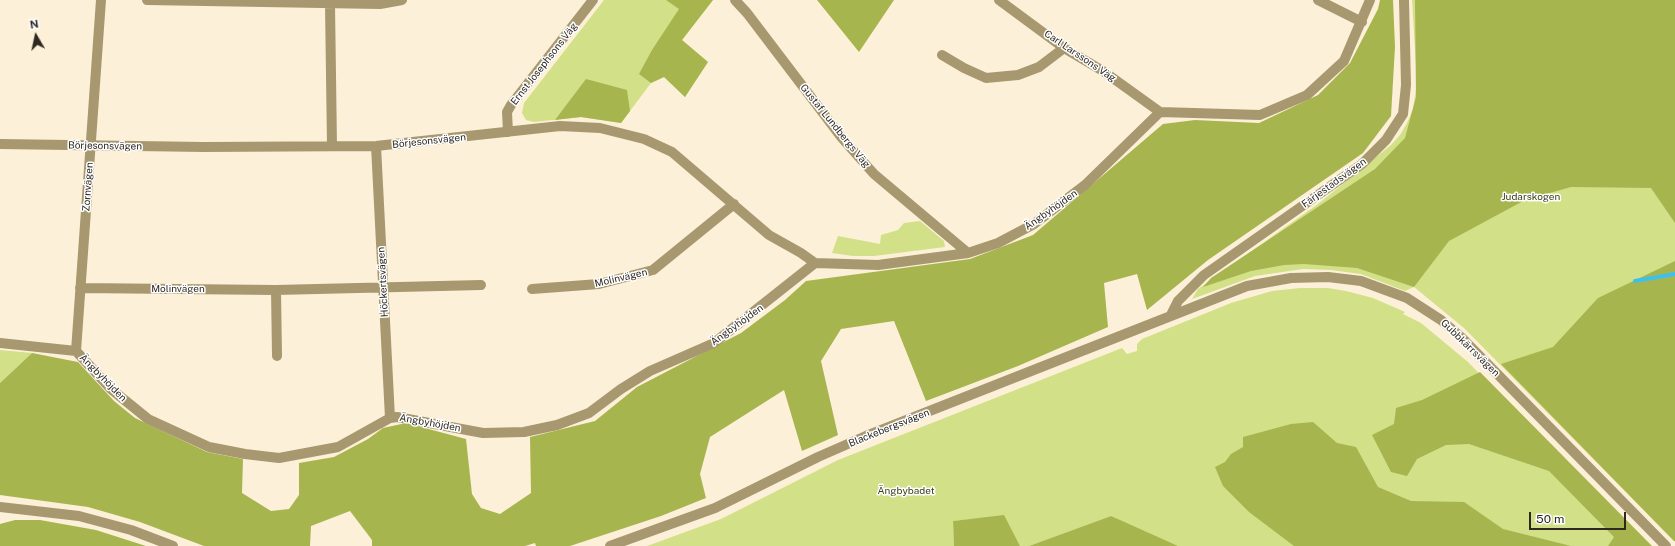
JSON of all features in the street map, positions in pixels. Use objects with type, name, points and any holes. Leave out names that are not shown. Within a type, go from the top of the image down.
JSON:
[{"type":"street","name":"Zornvägen","points":[[76,351],[100,0]]},
{"type":"street","points":[[146,0],[296,2],[330,4],[380,4],[402,0]]},
{"type":"street","name":"Ernst Josephsons Väg","points":[[508,132],[507,112],[511,105],[594,0]]},
{"type":"street","name":"Gustaf Lundbergs Väg","points":[[735,0],[747,13],[842,138],[874,174],[968,253]]},
{"type":"street","name":"Carl Larssons Väg","points":[[1000,0],[1064,48],[1103,71],[1160,112]]},
{"type":"street","points":[[1318,0],[1362,22]]},
{"type":"street","points":[[1160,112],[1260,115],[1307,95],[1344,61],[1362,22],[1370,0]]},
{"type":"street","name":"Färjestadsvägen","points":[[1171,315],[1178,301],[1204,276],[1362,164],[1386,140],[1403,114],[1406,85],[1404,0]]},
{"type":"street","points":[[330,4],[332,146]]},
{"type":"street","points":[[942,55],[964,68],[986,78],[1018,75],[1039,67],[1064,48]]},
{"type":"street","name":"Ängbyhöjden","points":[[0,343],[76,351],[112,389],[148,419],[209,447],[279,458],[338,447],[390,418],[397,417],[484,433],[524,432],[557,425],[589,413],[621,389],[650,371],[714,343],[815,263],[878,265],[968,253],[998,243],[1034,224],[1085,185],[1160,112]]},
{"type":"street","name":"Börjesonsvägen","points":[[0,144],[204,147],[376,146],[560,126],[600,128],[644,139],[672,152],[769,235],[801,252],[815,263]]},
{"type":"street","name":"Höckertsvägen","points":[[376,146],[390,418]]},
{"type":"street","name":"Molinvägen","points":[[532,289],[599,284],[653,270],[734,204]]},
{"type":"street","name":"Gubbkärrsvägen","points":[[1171,315],[1247,286],[1291,278],[1328,277],[1361,281],[1407,298],[1441,320],[1462,338],[1666,546]]},
{"type":"street","name":"Molinvägen","points":[[80,288],[276,290],[383,289],[481,285]]},
{"type":"street","points":[[276,290],[277,356]]},
{"type":"street","name":"Blackebergsvägen","points":[[610,546],[715,508],[818,457],[866,436],[1171,315]]},
{"type":"street","points":[[0,507],[79,516],[131,530],[173,546]]},
{"type":"green space","points":[[604,0],[713,0],[682,40],[708,62],[685,97],[664,77],[651,83],[621,123],[581,117],[534,122],[526,120],[522,113],[524,103]]},
{"type":"green space","points":[[666,0],[713,0],[682,40],[708,62],[685,97],[664,77],[651,83],[639,74],[652,50],[679,9]]},
{"type":"green space","points":[[817,0],[894,0],[859,52]]},
{"type":"green space","points":[[1380,0],[1393,0],[1395,47],[1391,116],[1363,153],[1208,260],[1147,310],[1137,274],[1104,283],[1108,327],[1018,366],[926,401],[894,321],[841,329],[821,361],[838,435],[802,451],[784,390],[710,437],[700,474],[706,498],[661,516],[570,546],[536,546],[535,543],[525,546],[372,546],[372,540],[350,511],[311,526],[310,546],[204,546],[140,522],[88,507],[0,495],[0,383],[32,353],[78,362],[114,401],[135,418],[207,452],[243,459],[242,493],[271,511],[289,509],[299,495],[299,463],[334,457],[368,439],[383,428],[406,423],[466,439],[472,494],[481,508],[500,514],[531,493],[530,437],[595,421],[637,387],[741,333],[785,300],[806,281],[970,259],[1033,235],[1163,124],[1195,120],[1259,123],[1318,95],[1350,63],[1378,9]]},
{"type":"green space","name":"Judarskogen","points":[[1412,0],[1675,0],[1675,542],[1464,328],[1414,287],[1405,291],[1361,274],[1331,270],[1303,269],[1255,276],[1192,299],[1198,289],[1318,204],[1391,145],[1400,135],[1413,109],[1417,82]]},
{"type":"green space","points":[[1415,0],[1675,0],[1675,223],[1651,188],[1571,187],[1525,200],[1449,241],[1414,287],[1357,268],[1304,264],[1284,265],[1251,271],[1203,287],[1211,278],[1375,169],[1405,138],[1416,97]]},
{"type":"green space","points":[[586,79],[627,90],[630,111],[621,123],[581,117],[555,120]]},
{"type":"green space","points":[[920,221],[944,241],[945,247],[874,256],[853,256],[832,253],[838,236],[880,244],[881,235],[898,230],[904,223]]},
{"type":"green space","points":[[1675,261],[1674,541],[1501,364],[1553,347],[1598,298]]},
{"type":"green space","name":"Ängbybadet","points":[[1300,288],[1328,288],[1373,298],[1405,312],[1403,314],[1421,323],[1468,362],[1648,546],[1166,546],[1111,516],[1029,546],[1020,546],[1003,516],[953,521],[954,546],[647,546],[721,519],[838,460],[1122,348],[1127,354],[1137,351],[1137,344],[1142,339],[1231,303],[1272,291]]},
{"type":"green space","points":[[0,350],[32,353],[0,383]]},
{"type":"green space","points":[[1480,372],[1652,546],[1608,546],[1614,537],[1549,471],[1469,444],[1446,445],[1417,459],[1407,476],[1391,472],[1372,435],[1394,424],[1396,408],[1422,400]]},
{"type":"green space","points":[[1313,422],[1337,443],[1356,447],[1378,487],[1411,501],[1464,502],[1503,529],[1571,546],[1294,546],[1249,512],[1223,486],[1215,467],[1225,462],[1231,454],[1243,447],[1243,437],[1291,424]]},
{"type":"green space","points":[[1004,515],[1020,546],[954,546],[953,521]]},
{"type":"green space","points":[[1111,516],[1178,546],[1029,546]]},
{"type":"green space","points":[[15,520],[40,520],[96,530],[146,546],[0,546],[0,524]]},
{"type":"waterway","points":[[1635,281],[1675,274]]}]
